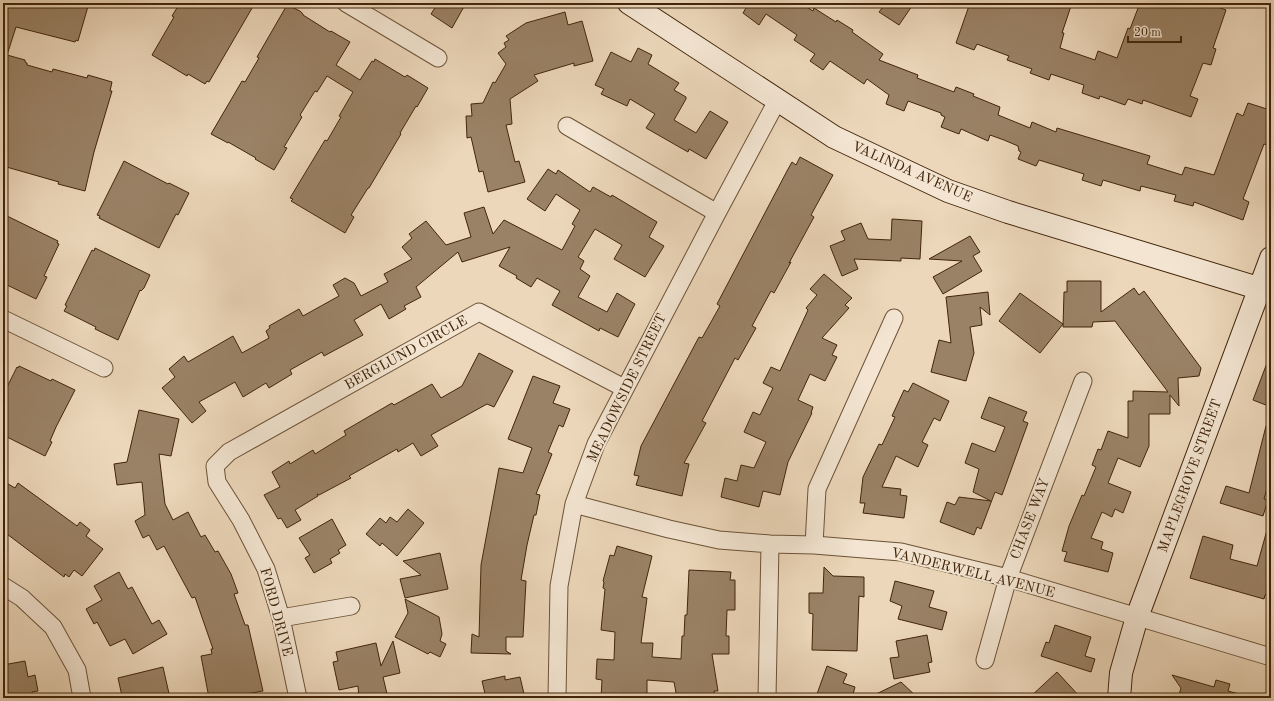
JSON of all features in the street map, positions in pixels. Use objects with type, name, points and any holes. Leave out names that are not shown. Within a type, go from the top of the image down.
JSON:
[{"type":"main road","name":"VALINDA AVENUE","points":[[629,3],[834,137],[948,191],[1008,212],[1265,291]]},
{"type":"main road","name":"MAPLEGROVE STREET","points":[[1119,698],[1121,674],[1137,618],[1265,291],[1271,258]]},
{"type":"street","points":[[346,3],[438,58]]},
{"type":"street","name":"MEADOWSIDE STREET","points":[[557,698],[559,586],[574,504],[596,444],[624,388],[777,101]]},
{"type":"street","points":[[567,126],[717,213]]},
{"type":"street","name":"BERGLUND CIRCLE","points":[[215,466],[229,452],[479,312],[624,388]]},
{"type":"street","points":[[814,545],[817,489],[894,318]]},
{"type":"street","points":[[3,319],[104,368]]},
{"type":"street","name":"CHASE WAY","points":[[985,660],[1008,578],[1083,381]]},
{"type":"street","name":"FORD DRIVE","points":[[215,466],[217,482],[241,520],[266,569],[281,618],[298,698]]},
{"type":"street","name":"VANDERWELL AVENUE","points":[[574,504],[668,530],[719,540],[770,544],[814,545],[901,552],[1008,578],[1271,657]]},
{"type":"street","points":[[767,698],[770,544]]},
{"type":"street","points":[[3,586],[22,598],[53,627],[77,670],[82,698]]},
{"type":"street","points":[[281,618],[351,606]]},
{"type":"building","points":[[3,3],[89,3],[78,41],[76,40],[75,42],[16,27],[7,55],[25,60],[27,65],[52,72],[53,69],[87,78],[88,75],[112,82],[110,91],[112,91],[94,152],[85,191],[3,166]]},
{"type":"building","points":[[180,3],[255,3],[209,82],[207,81],[205,84],[188,74],[187,76],[152,55],[174,17],[172,16]]},
{"type":"building","points":[[438,3],[466,3],[452,28],[431,14]]},
{"type":"building","points":[[749,3],[800,3],[813,11],[814,8],[836,22],[837,20],[853,30],[852,32],[883,54],[879,60],[918,75],[917,78],[954,92],[956,87],[974,94],[973,96],[1000,107],[998,115],[1030,128],[1032,122],[1056,132],[1057,128],[1150,156],[1147,164],[1182,175],[1185,167],[1214,175],[1237,113],[1243,116],[1248,103],[1270,110],[1266,124],[1271,126],[1271,147],[1264,144],[1243,199],[1249,202],[1243,220],[1194,202],[1193,206],[1174,201],[1176,195],[1141,186],[1140,191],[1103,180],[1101,186],[1082,180],[1084,174],[1039,160],[1036,166],[1018,159],[1021,152],[1019,151],[1018,146],[1004,140],[990,135],[988,141],[961,129],[959,134],[941,127],[945,117],[941,115],[941,113],[908,101],[904,111],[886,104],[889,95],[867,79],[864,84],[830,61],[823,70],[810,61],[815,54],[794,40],[797,35],[766,14],[759,25],[743,13]]},
{"type":"building","points":[[886,3],[914,3],[899,25],[879,12]]},
{"type":"building","points":[[970,3],[1072,3],[1062,33],[1064,33],[1060,48],[1095,60],[1098,51],[1117,58],[1128,28],[1130,29],[1140,3],[1207,3],[1226,10],[1213,48],[1216,49],[1211,65],[1203,63],[1190,96],[1198,99],[1191,117],[1143,100],[1142,104],[1128,99],[1125,105],[1100,96],[1099,99],[1082,93],[1084,85],[1051,74],[1049,80],[1030,73],[1032,69],[1007,60],[1009,56],[977,44],[974,50],[956,43]]},
{"type":"building","points":[[287,5],[300,11],[303,15],[330,32],[331,31],[350,42],[336,65],[360,80],[372,61],[374,62],[375,59],[405,77],[407,75],[428,88],[400,133],[401,134],[369,188],[351,215],[354,217],[345,233],[291,201],[293,199],[290,198],[325,140],[327,141],[353,92],[327,76],[317,92],[315,91],[300,115],[302,117],[284,147],[287,148],[274,170],[228,142],[211,134],[242,81],[245,82],[259,58],[257,57]]},
{"type":"building","points":[[565,12],[568,25],[582,21],[593,61],[574,66],[574,63],[534,75],[538,81],[510,99],[512,124],[506,125],[515,162],[519,161],[525,182],[488,192],[483,171],[479,172],[471,137],[467,138],[466,116],[472,116],[471,104],[483,103],[493,82],[495,83],[506,64],[498,53],[506,47],[504,43],[509,40],[506,36],[526,23]]},
{"type":"building","points":[[638,48],[652,55],[648,64],[679,83],[674,90],[686,97],[674,120],[696,133],[710,111],[728,122],[706,159],[689,149],[688,152],[646,128],[655,114],[630,99],[627,106],[601,94],[604,89],[595,85],[611,52],[631,62]]},
{"type":"building","points":[[800,157],[833,175],[811,215],[814,217],[789,263],[791,262],[774,293],[771,291],[752,326],[756,328],[738,360],[735,358],[702,421],[706,423],[684,463],[689,464],[682,496],[636,485],[639,476],[634,475],[641,446],[699,337],[702,338],[720,306],[717,304],[787,171],[792,162],[796,165]]},
{"type":"building","points":[[124,161],[168,184],[169,183],[189,193],[178,215],[176,214],[159,248],[99,218],[100,216],[97,215]]},
{"type":"building","points":[[548,169],[556,174],[558,170],[590,192],[593,187],[611,197],[612,195],[657,222],[649,237],[664,246],[645,277],[614,259],[622,245],[595,229],[578,257],[584,261],[580,269],[590,276],[578,297],[607,312],[617,293],[635,304],[618,337],[600,328],[599,331],[552,305],[560,291],[537,278],[531,287],[516,278],[517,276],[499,266],[510,247],[462,262],[458,252],[416,287],[421,297],[404,306],[406,309],[389,319],[381,304],[354,320],[363,335],[324,356],[322,352],[290,370],[292,374],[269,388],[266,383],[243,397],[235,382],[199,402],[206,411],[192,423],[162,388],[175,377],[169,369],[184,356],[188,362],[233,336],[242,353],[269,338],[266,331],[270,328],[269,326],[299,309],[303,316],[339,296],[333,285],[345,278],[354,283],[361,296],[388,282],[384,274],[412,259],[402,247],[412,238],[409,234],[426,221],[446,245],[471,237],[464,213],[484,207],[493,234],[504,220],[562,250],[575,226],[572,224],[580,210],[556,194],[545,211],[527,199]]},
{"type":"building","points":[[3,214],[58,241],[57,243],[59,244],[44,276],[47,277],[36,299],[3,283]]},
{"type":"building","points":[[892,219],[922,221],[920,259],[901,258],[901,261],[854,259],[858,269],[842,276],[830,246],[845,240],[841,231],[861,223],[868,239],[891,240]]},
{"type":"building","points":[[970,236],[980,252],[973,256],[982,271],[943,294],[933,277],[962,261],[929,259]]},
{"type":"building","points":[[95,248],[150,275],[144,288],[141,291],[140,290],[118,340],[64,311],[67,306],[65,305],[92,250],[94,251]]},
{"type":"building","points":[[824,274],[852,298],[845,305],[849,308],[822,338],[837,345],[832,355],[837,357],[825,381],[810,374],[798,400],[813,407],[812,413],[788,462],[780,495],[763,491],[759,507],[721,497],[725,478],[737,481],[741,465],[754,468],[766,442],[744,432],[753,412],[760,415],[773,388],[763,383],[771,367],[780,371],[808,310],[806,308],[817,295],[810,289]]},
{"type":"building","points":[[1067,281],[1101,281],[1101,312],[1134,288],[1139,295],[1144,291],[1201,368],[1199,376],[1178,378],[1179,406],[1170,395],[1170,414],[1149,414],[1149,446],[1140,467],[1118,458],[1108,483],[1131,492],[1123,513],[1115,509],[1112,517],[1102,512],[1091,538],[1103,542],[1101,549],[1113,553],[1108,572],[1064,561],[1067,552],[1062,551],[1069,526],[1096,467],[1092,465],[1098,449],[1101,450],[1108,431],[1128,438],[1128,401],[1133,401],[1133,391],[1168,392],[1115,321],[1093,322],[1092,327],[1063,327],[1064,292],[1067,292]]},
{"type":"building","points":[[988,292],[990,315],[980,307],[982,325],[970,327],[974,353],[966,381],[931,372],[939,340],[951,343],[946,297]]},
{"type":"building","points":[[1020,293],[1063,324],[1040,353],[999,321]]},
{"type":"building","points":[[479,353],[513,371],[494,407],[487,404],[431,435],[438,446],[421,456],[413,443],[398,452],[397,449],[349,476],[351,478],[319,495],[317,494],[318,496],[295,510],[301,520],[287,528],[281,518],[278,519],[264,495],[280,487],[272,472],[289,461],[290,464],[313,450],[315,454],[346,435],[344,431],[392,403],[394,405],[432,384],[441,398],[462,386]]},
{"type":"building","points":[[1271,355],[1271,407],[1253,400]]},
{"type":"building","points":[[19,366],[75,390],[56,427],[50,441],[52,442],[45,456],[3,435],[3,395],[17,367],[18,368]]},
{"type":"building","points":[[533,376],[560,386],[553,403],[570,409],[563,427],[559,425],[548,452],[552,454],[536,494],[540,495],[527,545],[521,580],[526,581],[523,637],[506,637],[506,651],[511,654],[471,653],[472,634],[479,637],[481,565],[499,468],[523,473],[532,448],[508,439]]},
{"type":"building","points":[[913,383],[949,401],[940,421],[934,418],[922,442],[928,445],[918,467],[896,456],[882,487],[901,489],[900,495],[907,496],[904,518],[863,513],[865,503],[860,503],[863,477],[879,444],[882,445],[895,417],[892,416],[904,390],[908,392]]},
{"type":"building","points":[[989,397],[1027,412],[1023,421],[1028,423],[1002,495],[995,492],[981,529],[977,527],[974,535],[940,522],[947,502],[955,505],[959,497],[991,501],[973,492],[979,469],[965,463],[972,443],[995,452],[1005,427],[981,418]]},
{"type":"building","points":[[139,410],[179,419],[171,456],[159,454],[165,504],[173,520],[188,512],[201,537],[205,535],[215,552],[218,551],[231,574],[238,593],[234,594],[245,625],[248,625],[263,691],[246,694],[247,698],[209,698],[201,656],[212,654],[211,649],[213,649],[195,597],[192,598],[164,546],[157,550],[149,535],[143,538],[135,521],[145,515],[142,482],[117,485],[114,464],[127,462]]},
{"type":"building","points":[[1266,426],[1271,427],[1271,474],[1264,499],[1268,500],[1263,516],[1220,503],[1226,486],[1249,493]]},
{"type":"building","points":[[3,481],[15,488],[18,483],[77,526],[80,522],[90,530],[86,536],[103,549],[82,576],[74,570],[69,577],[65,574],[64,577],[3,531]]},
{"type":"building","points":[[408,509],[424,523],[397,556],[382,543],[380,546],[366,534],[380,518],[386,523],[390,517],[397,522]]},
{"type":"building","points":[[332,519],[346,545],[338,550],[340,553],[330,559],[332,563],[314,573],[305,558],[310,555],[299,538]]},
{"type":"building","points":[[1267,530],[1271,531],[1271,596],[1265,595],[1264,599],[1190,578],[1203,536],[1233,545],[1230,559],[1257,566]]},
{"type":"building","points":[[617,546],[652,556],[642,597],[647,598],[641,643],[653,643],[652,657],[681,659],[682,636],[684,636],[685,615],[687,615],[689,570],[731,572],[730,580],[735,580],[735,610],[727,610],[726,636],[729,636],[729,654],[712,654],[718,691],[714,691],[715,698],[677,698],[674,682],[647,680],[647,698],[601,698],[602,680],[596,679],[597,659],[614,660],[615,632],[601,630],[605,589],[603,588],[603,581],[610,555],[614,556]]},
{"type":"building","points":[[440,553],[448,589],[405,598],[400,579],[421,575],[403,561]]},
{"type":"building","points":[[824,567],[833,576],[864,577],[864,597],[859,596],[857,651],[812,650],[813,614],[809,613],[809,593],[823,593]]},
{"type":"building","points":[[119,572],[128,589],[132,587],[152,624],[159,620],[167,634],[133,654],[125,639],[110,646],[97,622],[94,624],[86,609],[102,600],[94,586]]},
{"type":"building","points":[[895,581],[934,591],[929,607],[947,612],[942,630],[898,619],[902,606],[890,601]]},
{"type":"building","points":[[405,599],[439,617],[442,634],[440,641],[446,644],[440,657],[430,652],[428,654],[395,637],[408,613]]},
{"type":"building","points":[[1055,625],[1091,637],[1085,656],[1095,659],[1091,672],[1041,656],[1046,642],[1049,643]]},
{"type":"building","points":[[927,635],[932,662],[928,663],[930,672],[894,679],[890,658],[899,657],[896,641]]},
{"type":"building","points":[[393,641],[400,673],[383,677],[388,698],[359,698],[358,686],[339,690],[333,662],[338,661],[336,652],[376,643],[381,666]]},
{"type":"building","points":[[25,661],[28,677],[35,675],[38,691],[32,692],[33,698],[3,698],[3,665]]},
{"type":"building","points":[[827,666],[847,674],[843,683],[855,687],[852,698],[820,698],[821,695],[817,694]]},
{"type":"building","points":[[163,667],[170,698],[134,698],[133,694],[122,696],[118,678]]},
{"type":"building","points":[[1057,672],[1081,698],[1029,698]]},
{"type":"building","points":[[1172,675],[1214,687],[1216,680],[1230,684],[1228,691],[1239,694],[1238,698],[1178,698],[1181,688]]},
{"type":"building","points":[[505,676],[505,680],[520,677],[525,698],[486,698],[482,681]]},
{"type":"building","points":[[901,682],[918,698],[868,698]]}]
